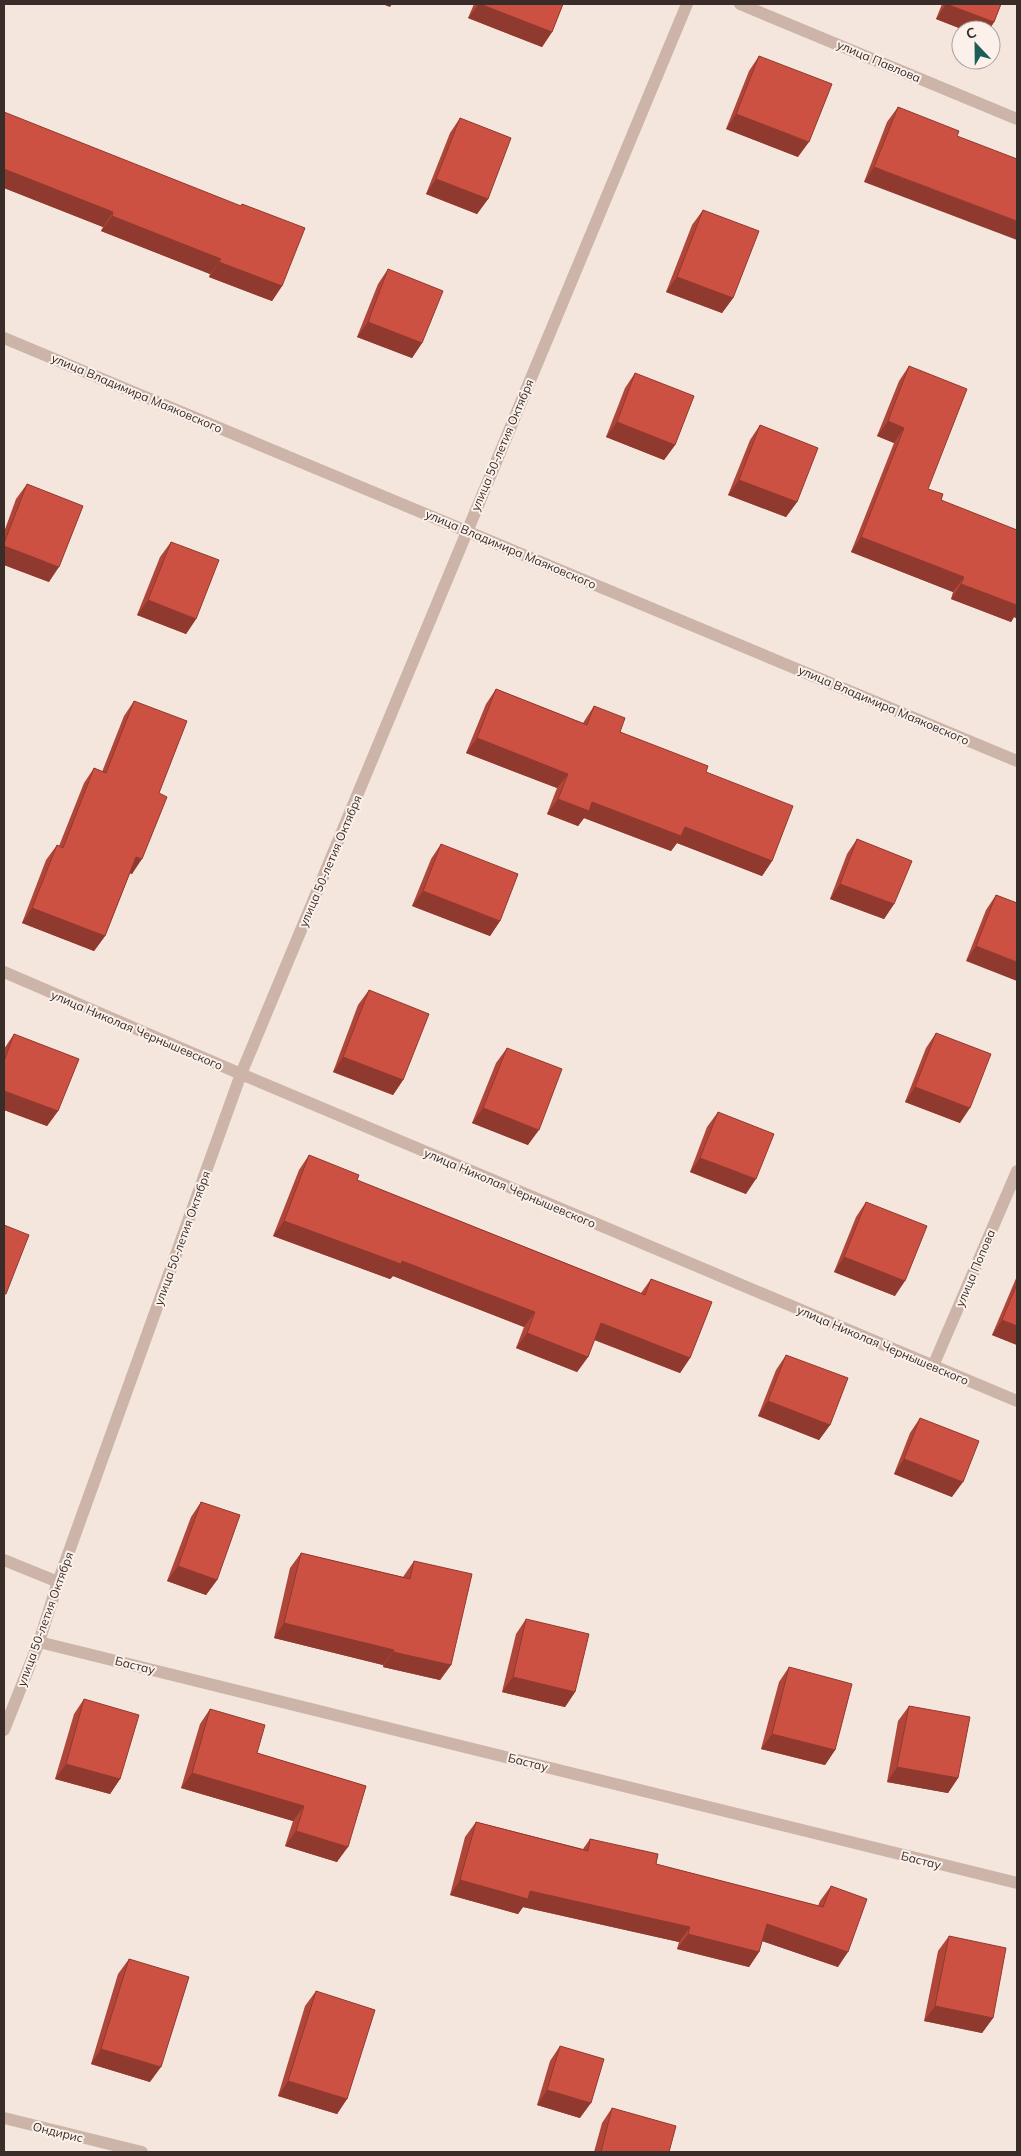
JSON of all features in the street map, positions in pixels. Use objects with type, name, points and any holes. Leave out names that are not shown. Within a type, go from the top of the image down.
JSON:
[{"type":"street","name":"улица 50-летия Октября","points":[[4,1730],[39,1642],[58,1582],[241,1074],[687,4]]},
{"type":"street","name":"улица Павлова","points":[[740,4],[1017,119]]},
{"type":"street","name":"улица Владимира Маяковского","points":[[4,338],[1017,761]]},
{"type":"street","name":"улица Николая Чернышевского","points":[[4,972],[241,1074],[1017,1401]]},
{"type":"street","name":"улица Попова","points":[[933,1366],[1017,1171]]},
{"type":"street","points":[[4,1560],[58,1582]]},
{"type":"street","name":"Бастау","points":[[39,1642],[1017,1883]]},
{"type":"street","name":"Ондирис","points":[[4,2118],[142,2152]]},
{"type":"building","points":[[480,4],[563,4],[552,32]]},
{"type":"building","points":[[946,4],[1001,4],[995,20],[989,20]]},
{"type":"building","points":[[759,56],[832,84],[809,142],[736,114]]},
{"type":"building","points":[[898,107],[959,131],[957,136],[1017,159],[1017,221],[874,167]]},
{"type":"building","points":[[4,112],[241,206],[242,204],[305,228],[282,286],[219,262],[221,259],[112,216],[113,212],[4,169]]},
{"type":"building","points":[[460,118],[511,138],[488,199],[436,179]]},
{"type":"building","points":[[703,210],[759,231],[733,298],[677,277]]},
{"type":"building","points":[[388,269],[443,291],[422,343],[368,322]]},
{"type":"building","points":[[909,366],[967,389],[928,489],[943,494],[941,500],[1017,530],[1017,605],[961,584],[964,577],[861,537],[904,428],[888,421]]},
{"type":"building","points":[[635,373],[694,396],[675,445],[617,422]]},
{"type":"building","points":[[760,425],[818,448],[797,502],[739,480]]},
{"type":"building","points":[[27,484],[83,506],[59,567],[4,546]]},
{"type":"building","points":[[171,542],[219,560],[196,619],[148,600]]},
{"type":"building","points":[[496,689],[587,725],[594,706],[625,718],[620,732],[708,766],[706,772],[793,806],[772,861],[685,827],[681,836],[592,802],[589,811],[558,799],[568,774],[477,738]]},
{"type":"building","points":[[134,701],[187,721],[159,793],[167,797],[142,859],[136,857],[105,936],[32,908],[57,845],[63,848],[94,768],[106,773]]},
{"type":"building","points":[[857,839],[912,861],[894,904],[840,884]]},
{"type":"building","points":[[441,844],[518,874],[500,921],[423,891]]},
{"type":"building","points":[[996,895],[1017,903],[1017,962],[976,946]]},
{"type":"building","points":[[369,990],[429,1014],[403,1080],[343,1057]]},
{"type":"building","points":[[936,1033],[991,1054],[970,1108],[915,1087]]},
{"type":"building","points":[[14,1034],[79,1059],[58,1111],[4,1091],[4,1061]]},
{"type":"building","points":[[507,1048],[562,1069],[539,1130],[483,1108]]},
{"type":"building","points":[[718,1112],[774,1134],[756,1179],[700,1158]]},
{"type":"building","points":[[309,1155],[359,1175],[357,1180],[645,1295],[651,1279],[712,1302],[690,1358],[601,1323],[588,1357],[527,1333],[535,1312],[402,1261],[401,1264],[284,1221]]},
{"type":"building","points":[[866,1202],[927,1226],[905,1281],[844,1257]]},
{"type":"building","points":[[4,1225],[29,1235],[6,1294],[4,1294]]},
{"type":"building","points":[[1017,1284],[1017,1326],[1002,1320]]},
{"type":"building","points":[[786,1355],[848,1378],[830,1425],[768,1401]]},
{"type":"building","points":[[920,1418],[979,1441],[963,1482],[904,1459]]},
{"type":"building","points":[[201,1502],[240,1515],[217,1580],[178,1566]]},
{"type":"building","points":[[301,1553],[410,1579],[414,1561],[472,1574],[451,1665],[393,1652],[394,1650],[284,1623]]},
{"type":"building","points":[[526,1619],[589,1634],[575,1692],[513,1677]]},
{"type":"building","points":[[789,1667],[852,1684],[835,1750],[772,1734]]},
{"type":"building","points":[[84,1699],[139,1715],[120,1779],[66,1764]]},
{"type":"building","points":[[909,1706],[970,1717],[958,1778],[897,1767]]},
{"type":"building","points":[[210,1709],[265,1725],[257,1753],[366,1786],[348,1847],[296,1831],[304,1806],[192,1773]]},
{"type":"building","points":[[476,1822],[588,1851],[590,1839],[658,1854],[656,1864],[823,1907],[831,1886],[867,1899],[848,1952],[767,1924],[759,1952],[688,1934],[690,1927],[530,1891],[528,1899],[460,1880]]},
{"type":"building","points":[[949,1936],[1006,1948],[993,2018],[935,2006]]},
{"type":"building","points":[[129,1959],[189,1977],[161,2067],[101,2049]]},
{"type":"building","points":[[316,1991],[375,2010],[347,2099],[288,2081]]},
{"type":"building","points":[[560,2046],[604,2059],[591,2103],[547,2090]]},
{"type":"building","points":[[612,2108],[676,2126],[669,2152],[601,2152]]}]
